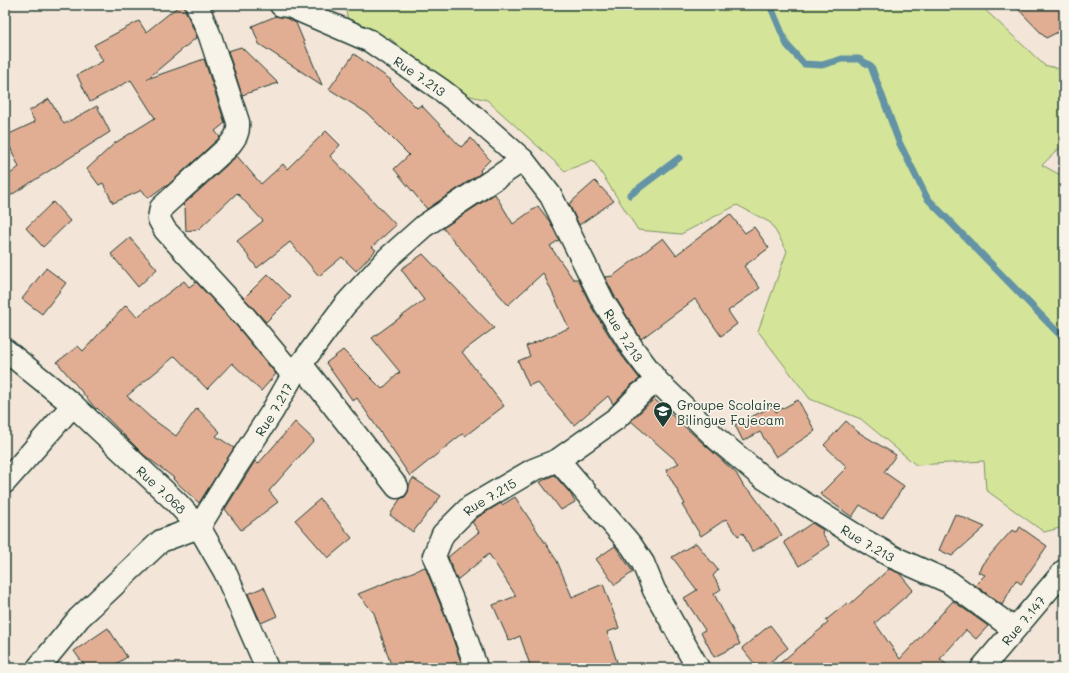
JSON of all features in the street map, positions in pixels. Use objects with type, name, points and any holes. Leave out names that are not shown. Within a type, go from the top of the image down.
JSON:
[{"type":"street","points":[[197,5],[210,36],[238,122],[237,136],[228,147],[161,208],[159,219],[165,230],[245,317],[297,369],[398,487]]},
{"type":"street","name":"Rue 7.213","points":[[281,5],[289,6],[370,41],[462,106],[523,160],[551,196],[603,301],[633,349],[657,381],[717,439],[762,477],[895,558],[949,582],[1014,629]]},
{"type":"street","name":"Rue 7.217","points":[[199,527],[272,412],[297,369],[344,306],[388,258],[424,226],[523,160]]},
{"type":"street","name":"Rue 7.068","points":[[5,350],[73,405],[178,503],[199,527],[225,572],[267,668]]},
{"type":"street","name":"Rue 7.215","points":[[473,668],[475,664],[456,607],[434,556],[442,534],[470,507],[533,470],[558,460],[617,418],[640,394],[657,381]]},
{"type":"street","points":[[5,482],[73,405]]},
{"type":"street","points":[[558,460],[631,545],[643,563],[654,590],[698,668]]},
{"type":"street","points":[[38,668],[79,618],[161,541],[199,527]]},
{"type":"street","name":"Rue 7.147","points":[[982,668],[1064,571]]},
{"type":"green space","points":[[345,5],[980,5],[1044,65],[1064,70],[1064,144],[1042,165],[1064,177],[1064,527],[1044,532],[986,490],[984,461],[916,465],[861,419],[810,399],[758,331],[787,251],[771,223],[737,205],[681,234],[638,230],[593,160],[565,171],[487,100],[450,91],[391,39],[349,26]]},
{"type":"building","points":[[180,5],[185,5],[185,10],[197,37],[147,79],[204,59],[225,123],[215,131],[220,137],[167,186],[166,185],[148,198],[142,190],[113,203],[103,183],[99,185],[87,169],[115,143],[155,118],[131,80],[90,102],[77,75],[103,61],[94,45],[139,21],[146,32]]},
{"type":"building","points":[[1014,5],[1064,5],[1064,29],[1046,38]]},
{"type":"building","points":[[276,16],[286,18],[296,23],[322,85],[259,44],[252,26]]},
{"type":"building","points":[[241,47],[278,83],[242,95],[228,51]]},
{"type":"building","points":[[354,54],[391,80],[390,81],[417,108],[421,105],[461,147],[471,138],[490,160],[480,170],[481,173],[427,209],[394,169],[409,155],[367,113],[329,89]]},
{"type":"building","points":[[49,99],[64,124],[97,106],[110,132],[5,199],[5,178],[19,167],[5,136],[35,122],[29,111]]},
{"type":"building","points":[[326,131],[340,145],[330,156],[396,225],[372,247],[376,250],[356,271],[342,257],[319,276],[290,242],[257,268],[237,241],[263,221],[237,193],[199,229],[186,231],[185,208],[183,205],[237,156],[261,184],[283,164],[287,169]]},
{"type":"building","points":[[595,181],[614,201],[579,225],[569,204]]},
{"type":"building","points":[[495,194],[513,224],[538,206],[550,222],[559,240],[550,246],[573,279],[578,279],[592,308],[622,356],[640,379],[631,385],[613,404],[608,396],[574,425],[537,382],[529,386],[518,361],[530,356],[526,346],[569,328],[543,273],[508,305],[443,228]]},
{"type":"building","points":[[53,202],[70,221],[43,247],[26,228]]},
{"type":"building","points":[[730,214],[745,233],[754,227],[769,248],[744,266],[760,288],[728,311],[737,324],[721,336],[695,299],[641,339],[614,295],[605,277],[613,276],[663,238],[676,255]]},
{"type":"building","points":[[130,238],[157,269],[138,287],[111,254]]},
{"type":"building","points":[[423,254],[494,328],[462,352],[504,406],[465,436],[462,434],[410,476],[357,398],[353,401],[326,363],[343,350],[382,389],[400,372],[372,338],[424,300],[401,269]]},
{"type":"building","points":[[46,268],[66,283],[42,314],[22,299]]},
{"type":"building","points":[[268,274],[291,297],[266,322],[244,298]]},
{"type":"building","points":[[184,281],[189,287],[196,282],[236,325],[276,374],[261,391],[232,363],[207,389],[175,356],[127,396],[151,418],[176,436],[197,408],[220,432],[216,436],[234,448],[199,503],[173,479],[174,478],[143,454],[97,408],[96,409],[57,362],[78,346],[83,351],[126,305],[137,317]]},
{"type":"building","points":[[654,399],[736,473],[744,487],[751,492],[782,535],[752,552],[743,533],[738,536],[726,519],[701,536],[682,505],[685,504],[666,470],[679,463],[631,421]]},
{"type":"building","points":[[798,400],[815,431],[776,457],[760,432],[743,441],[735,425],[773,406],[776,412]]},
{"type":"building","points":[[846,421],[858,432],[896,455],[884,472],[904,486],[882,519],[860,505],[852,517],[820,494],[847,467],[824,445]]},
{"type":"building","points":[[295,422],[314,440],[269,491],[278,502],[241,530],[225,509],[255,461],[258,464]]},
{"type":"building","points":[[554,475],[570,493],[575,502],[561,510],[540,482]]},
{"type":"building","points":[[413,478],[441,496],[413,532],[390,515],[400,499],[405,497]]},
{"type":"building","points":[[515,497],[557,561],[572,597],[603,584],[619,628],[607,632],[619,668],[531,668],[520,636],[509,641],[493,605],[516,596],[489,554],[457,580],[448,557],[479,532],[472,522],[501,503],[502,505]]},
{"type":"building","points":[[320,499],[352,538],[328,558],[295,520]]},
{"type":"building","points":[[955,514],[985,527],[952,556],[939,550]]},
{"type":"building","points":[[812,523],[823,530],[822,533],[830,545],[799,566],[784,542]]},
{"type":"building","points":[[1020,527],[1047,546],[1021,584],[1016,580],[1002,605],[975,585],[985,575],[978,572],[983,563],[1012,530],[1017,532]]},
{"type":"building","points":[[696,543],[718,570],[713,576],[721,589],[714,594],[740,644],[714,657],[701,632],[705,630],[684,598],[697,590],[672,557]]},
{"type":"building","points":[[615,546],[633,572],[615,585],[596,559]]},
{"type":"building","points":[[425,567],[443,611],[461,662],[424,668],[392,668],[374,613],[358,594]]},
{"type":"building","points":[[889,569],[899,573],[913,590],[875,623],[900,659],[953,601],[988,626],[976,639],[966,630],[940,659],[951,668],[774,668],[828,623],[826,620],[847,603],[849,605]]},
{"type":"building","points":[[264,587],[277,616],[261,623],[248,594]]},
{"type":"building","points":[[770,625],[788,648],[762,668],[758,668],[742,648]]},
{"type":"building","points":[[108,628],[127,657],[110,668],[86,668],[74,651]]},
{"type":"waterway","points":[[770,5],[787,45],[804,64],[822,65],[842,59],[859,59],[871,66],[899,142],[927,198],[1064,339]]},
{"type":"waterway","points":[[630,195],[679,158]]},
{"type":"place","name":"Groupe Scolaire Bilingue Fajecam","points":[[663,428]]}]
